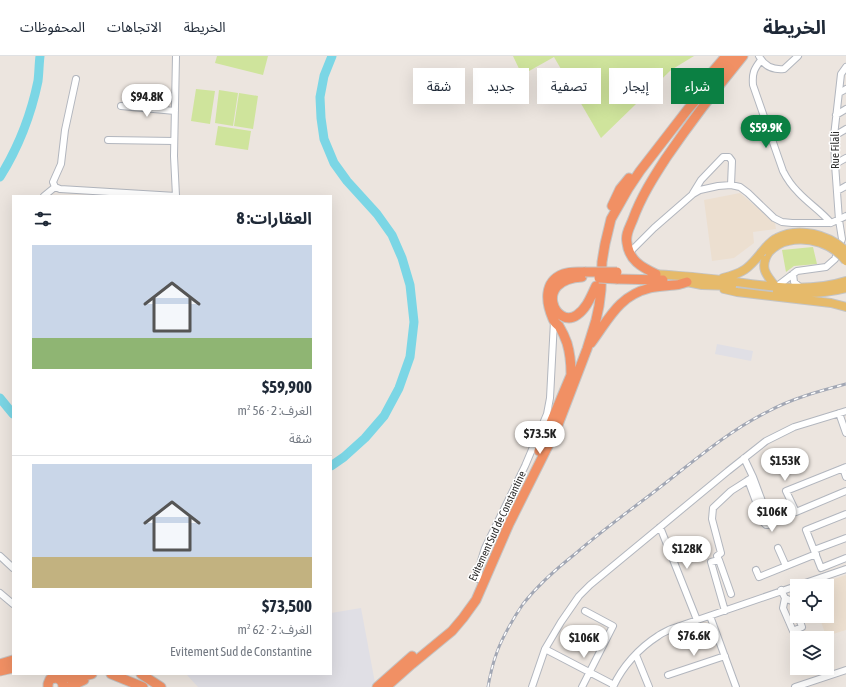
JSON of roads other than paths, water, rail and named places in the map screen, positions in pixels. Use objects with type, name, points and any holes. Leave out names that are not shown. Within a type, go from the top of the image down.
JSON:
[{"type":"highway","name":"Evitement Sud de Constantine","points":[[386,687],[452,631],[476,600],[509,524],[556,430],[587,349],[599,306],[602,262],[611,219],[644,165],[712,81],[736,56]]},
{"type":"highway","points":[[656,274],[641,267],[634,260],[626,242],[627,233],[645,191],[706,102],[743,56]]},
{"type":"highway","name":"Evitement Sud de Constantine","points":[[378,687],[442,632],[468,604],[478,579],[524,484],[584,340],[593,308],[602,234],[606,219],[620,189],[699,86],[724,59]]},
{"type":"highway","points":[[571,374],[571,364],[567,343],[554,320],[548,305],[547,297],[551,283],[562,274],[568,272],[617,275],[656,274]]},
{"type":"highway","points":[[585,274],[563,281],[553,292],[555,309],[559,314],[567,317],[573,317],[578,314],[588,302],[596,286]]},
{"type":"highway","points":[[617,275],[652,280],[687,282]]},
{"type":"highway","points":[[587,349],[610,315],[630,296],[651,287],[676,285],[687,282]]},
{"type":"highway","points":[[0,664],[12,660]]},
{"type":"highway","points":[[0,671],[12,668]]},
{"type":"highway","points":[[48,675],[48,685]]},
{"type":"highway","points":[[48,685],[50,679],[56,676],[75,678],[88,675]]},
{"type":"highway","points":[[69,687],[94,675]]},
{"type":"highway","points":[[114,675],[143,687]]},
{"type":"highway","points":[[127,675],[148,687]]},
{"type":"highway","points":[[143,675],[161,687]]},
{"type":"highway","points":[[152,675],[166,687]]},
{"type":"highway","points":[[56,676],[62,682],[63,687]]},
{"type":"main road","points":[[776,287],[766,274],[764,259],[767,245],[776,238],[793,233],[808,233],[827,238],[838,244],[846,251]]},
{"type":"main road","points":[[718,280],[738,274],[753,264],[765,252],[787,241],[809,240],[820,242],[832,248],[846,261]]},
{"type":"main road","points":[[656,274],[776,287],[833,285],[846,281]]},
{"type":"main road","points":[[687,282],[715,286],[737,292],[831,303],[846,307]]},
{"type":"main road","points":[[709,285],[810,294],[846,288]]},
{"type":"main road","points":[[114,675],[133,687]]},
{"type":"street","points":[[176,56],[174,142],[176,195]]},
{"type":"street","points":[[798,56],[784,69],[777,70],[769,67],[760,58],[752,77],[752,85],[783,171],[798,193],[823,214],[831,223]]},
{"type":"street","name":"Rue Filali","points":[[793,274],[797,271],[826,267],[835,259],[842,239],[839,220],[834,136],[841,74],[846,67]]},
{"type":"street","points":[[55,187],[53,182],[61,164],[65,130],[76,79]]},
{"type":"street","points":[[839,93],[846,89]]},
{"type":"street","points":[[121,106],[175,111]]},
{"type":"street","points":[[836,114],[846,110]]},
{"type":"street","points":[[834,136],[846,129]]},
{"type":"street","points":[[108,140],[174,142]]},
{"type":"street","points":[[693,194],[701,180],[723,157],[728,157],[732,161],[731,185]]},
{"type":"street","points":[[835,164],[846,158]]},
{"type":"street","points":[[630,252],[654,228],[693,194],[700,190],[731,185],[740,187],[774,218],[782,222],[831,223],[846,216]]},
{"type":"street","points":[[837,191],[846,186]]},
{"type":"street","points":[[55,187],[60,189],[159,195]]},
{"type":"street","points":[[45,195],[55,187]]},
{"type":"street","points":[[776,287],[793,274]]},
{"type":"street","points":[[793,274],[794,282],[800,287]]},
{"type":"street","points":[[478,579],[485,548],[525,466],[547,414],[550,398],[554,320]]},
{"type":"street","points":[[532,687],[545,649],[575,602],[590,585],[744,458],[766,441],[786,430],[843,412],[846,433]]},
{"type":"street","points":[[744,458],[760,504]]},
{"type":"street","points":[[846,477],[845,468],[786,492],[796,512],[846,491]]},
{"type":"street","points":[[731,594],[717,556],[721,553],[712,519],[714,508],[730,491],[750,478]]},
{"type":"street","points":[[846,514],[806,530],[821,568],[846,558]]},
{"type":"street","points":[[660,527],[673,566],[697,620]]},
{"type":"street","points":[[756,570],[759,577],[846,538]]},
{"type":"street","points":[[778,548],[786,566]]},
{"type":"street","points":[[0,556],[12,567]]},
{"type":"street","points":[[719,560],[711,562],[725,611]]},
{"type":"street","points":[[545,649],[613,686],[624,668],[646,645],[671,629],[781,590],[846,569]]},
{"type":"street","points":[[781,590],[785,598],[783,608],[793,631],[802,627],[801,623]]},
{"type":"street","points":[[0,593],[12,603]]},
{"type":"street","points":[[785,598],[790,600]]},
{"type":"street","points":[[582,687],[613,626],[585,610]]},
{"type":"street","points":[[710,616],[736,687]]},
{"type":"street","points":[[636,655],[649,687]]},
{"type":"street","points":[[668,675],[725,656]]},
{"type":"street","points":[[795,687],[846,670]]},
{"type":"waterway","points":[[0,177],[13,155],[28,119],[38,81],[40,56]]},
{"type":"waterway","points":[[332,56],[324,76],[320,97],[324,139],[334,163],[347,181],[377,214],[392,235],[402,258],[410,285],[414,322],[410,357],[399,388],[384,416],[365,438],[344,457],[332,465]]},
{"type":"waterway","points":[[0,398],[12,413]]},
{"type":"railway","points":[[488,687],[497,652],[516,615],[535,590],[561,565],[610,525],[736,430],[778,406],[807,395],[846,384]]}]
